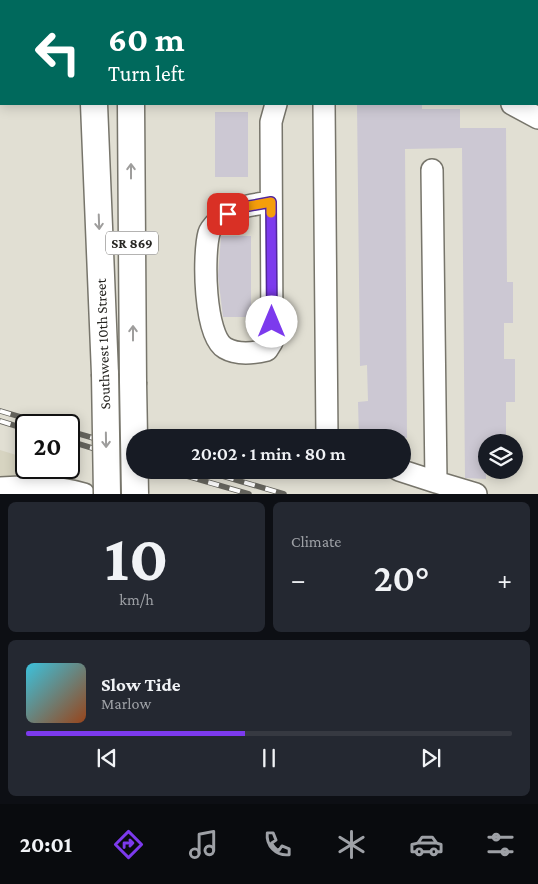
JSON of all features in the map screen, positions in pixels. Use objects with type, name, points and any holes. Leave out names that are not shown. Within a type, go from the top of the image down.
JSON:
[{"type":"main road","name":"Southwest 10th Street","points":[[94,105],[105,374],[107,494]]},
{"type":"main road","name":"Southwest 10th Street","points":[[131,105],[135,494]]},
{"type":"street","points":[[271,202],[238,208],[219,220],[209,232],[206,262],[211,320],[217,340],[225,348],[244,353],[267,350],[272,342],[271,122],[276,105]]},
{"type":"street","points":[[324,105],[327,429]]},
{"type":"street","points":[[514,105],[538,118]]},
{"type":"street","points":[[432,170],[436,482]]},
{"type":"street","points":[[411,474],[476,494]]},
{"type":"street","points":[[0,488],[36,486],[67,489],[84,494]]},
{"type":"shaded area","points":[[0,450],[15,455],[15,479],[28,479],[29,494],[0,494]]},
{"type":"building","points":[[357,105],[422,105],[422,109],[460,109],[460,128],[506,128],[507,282],[513,282],[513,323],[504,323],[504,359],[515,359],[515,402],[506,402],[506,434],[478,434],[478,479],[465,478],[462,148],[405,149],[407,429],[359,429],[358,402],[368,401],[367,365],[360,366]]},
{"type":"building","points":[[215,112],[248,112],[248,177],[215,177]]},
{"type":"building","points":[[221,236],[251,236],[251,317],[223,317],[218,276]]},
{"type":"railway","points":[[0,411],[15,415]]},
{"type":"railway","points":[[0,421],[15,426]]},
{"type":"railway","points":[[80,434],[126,447]]},
{"type":"railway","points":[[80,444],[126,458]]},
{"type":"railway","points":[[197,479],[249,494]]},
{"type":"railway","points":[[233,479],[284,494]]},
{"type":"slow traffic","points":[[249,206],[271,202],[271,213]]},
{"type":"route","points":[[228,214],[238,208],[271,202],[272,322]]}]
